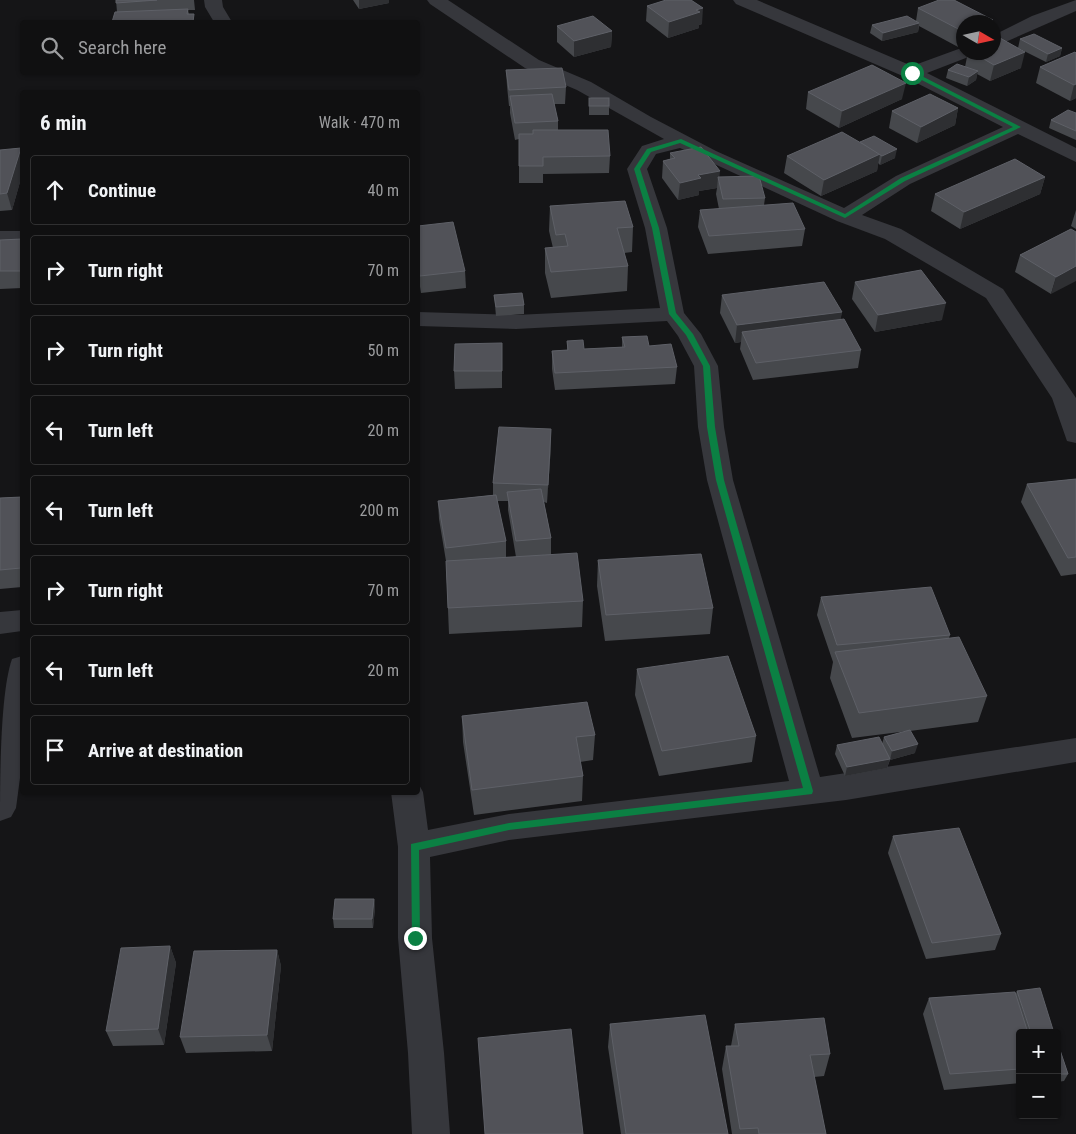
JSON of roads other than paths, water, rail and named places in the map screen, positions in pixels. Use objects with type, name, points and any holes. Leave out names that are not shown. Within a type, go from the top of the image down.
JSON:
[{"type":"street","points":[[213,0],[214,7],[222,20]]},
{"type":"street","points":[[436,0],[532,64],[584,86],[681,141],[845,216],[893,234],[995,294],[1064,398],[1076,435]]},
{"type":"street","points":[[742,0],[912,73],[1076,156]]},
{"type":"street","points":[[1070,0],[1076,4]]},
{"type":"street","points":[[1001,38],[1076,4]]},
{"type":"street","points":[[912,73],[956,54]]},
{"type":"street","points":[[845,216],[903,180],[1018,127]]},
{"type":"street","points":[[681,141],[649,150],[637,169],[656,228],[673,314],[689,334],[706,366],[711,427],[720,480],[808,791]]},
{"type":"street","points":[[0,238],[20,237]]},
{"type":"street","points":[[420,319],[516,322],[673,314]]},
{"type":"street","points":[[0,623],[20,621]]},
{"type":"street","points":[[0,808],[20,680]]},
{"type":"street","points":[[414,847],[509,826],[808,791],[1076,750]]},
{"type":"street","points":[[407,795],[414,847],[415,938],[426,1053],[431,1134]]}]
